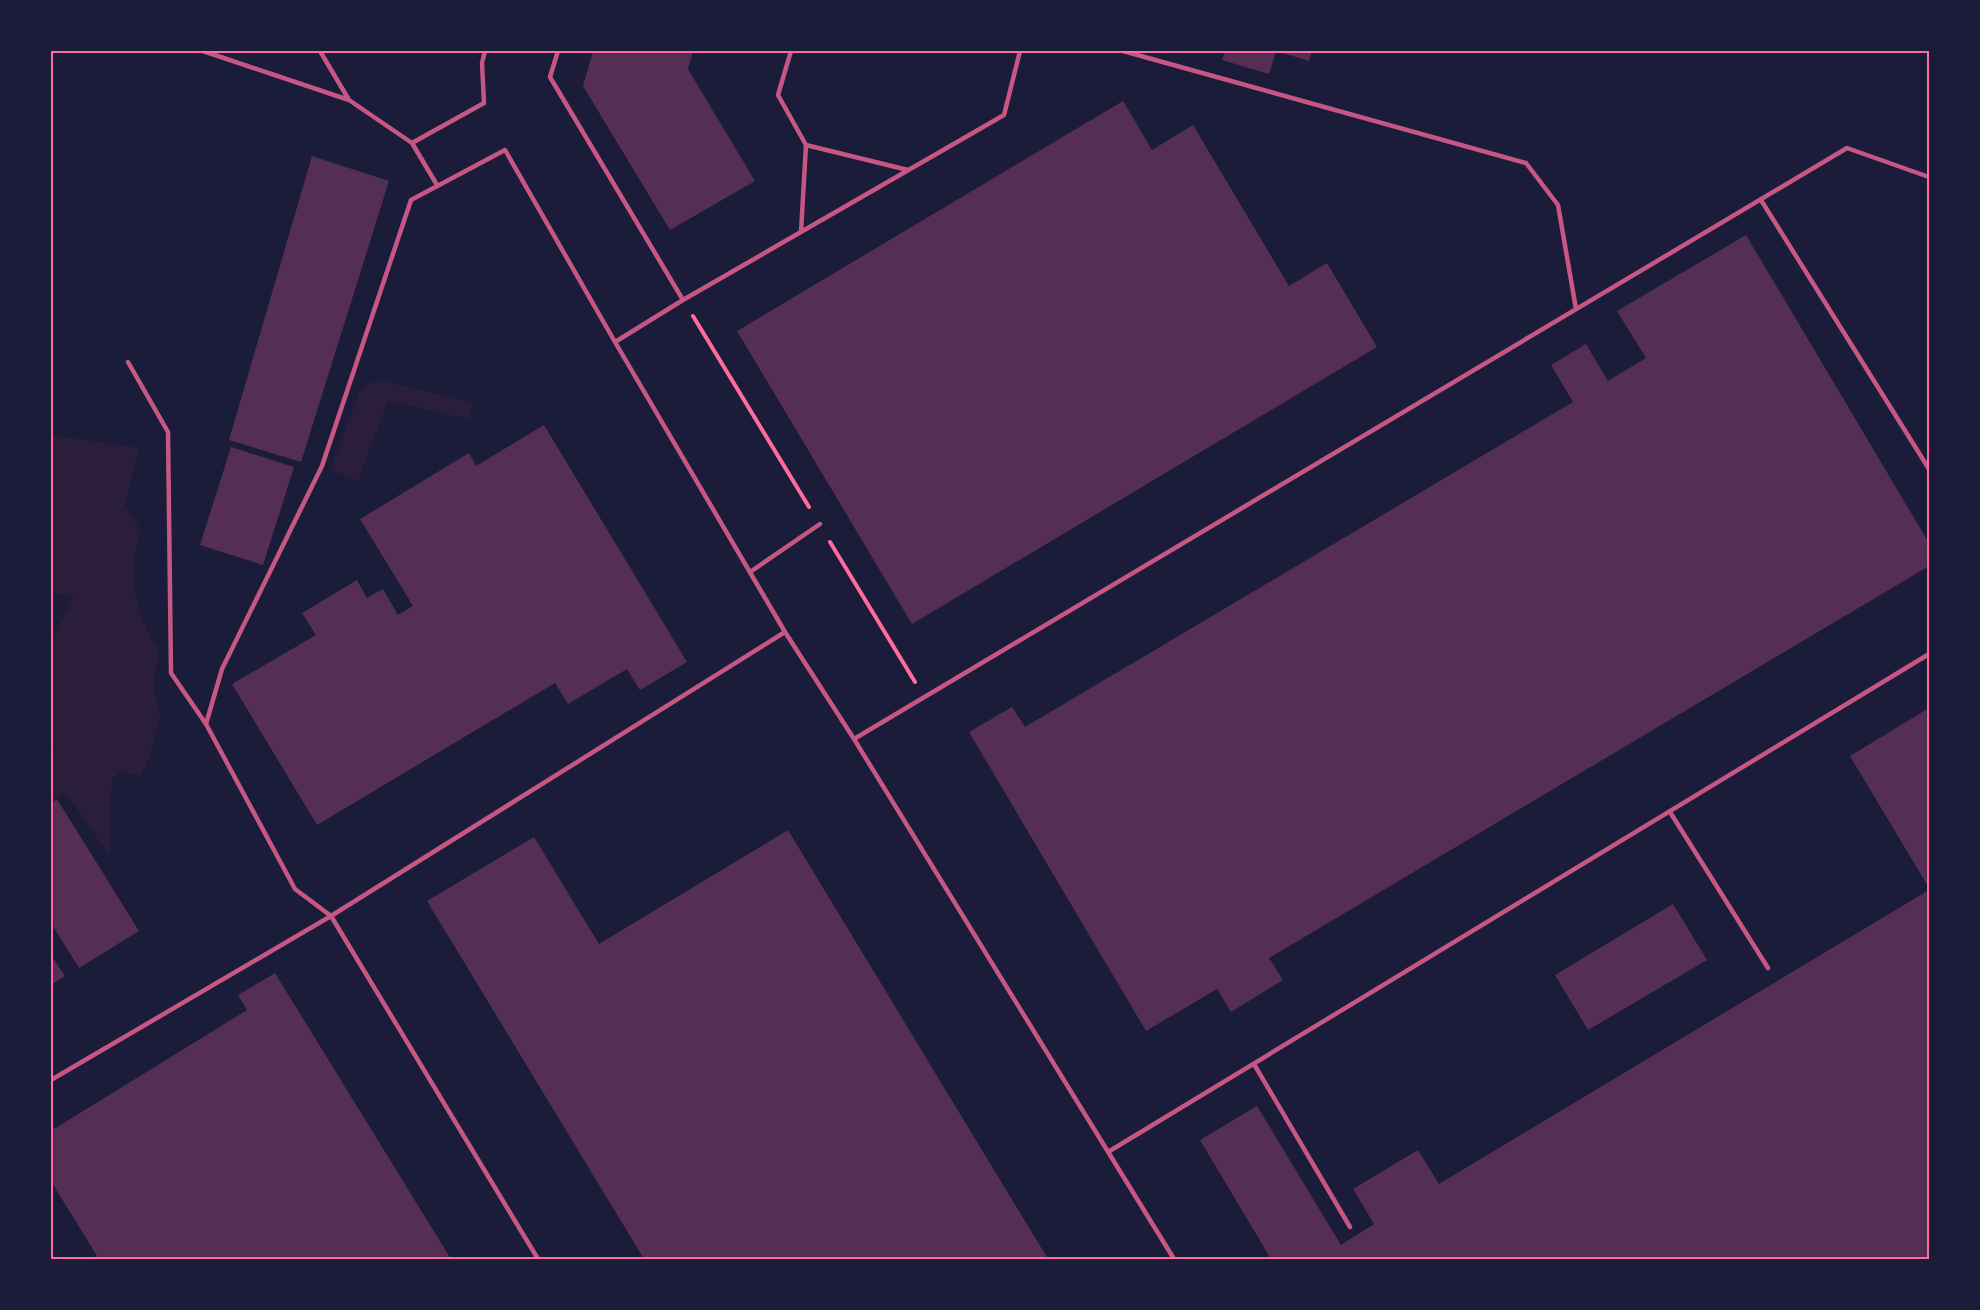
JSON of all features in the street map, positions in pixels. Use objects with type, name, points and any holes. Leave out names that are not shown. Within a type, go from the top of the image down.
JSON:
[{"type":"lane","points":[[203,51],[349,100],[412,143],[437,185]]},
{"type":"lane","points":[[320,51],[349,100]]},
{"type":"lane","points":[[412,143],[484,103],[482,63],[485,51]]},
{"type":"lane","points":[[558,51],[550,78],[684,300]]},
{"type":"lane","points":[[791,51],[778,95],[806,145],[801,232]]},
{"type":"lane","points":[[615,342],[1004,115],[1020,51]]},
{"type":"lane","points":[[1123,51],[1526,163],[1557,206],[1576,309]]},
{"type":"lane","points":[[806,145],[909,170]]},
{"type":"lane","points":[[854,740],[1847,148],[1929,177]]},
{"type":"lane","points":[[206,724],[222,669],[322,466],[411,200],[505,150],[785,632],[1174,1259]]},
{"type":"lane","points":[[1761,200],[1929,469]]},
{"type":"lane","points":[[128,362],[168,432],[171,673],[206,724],[295,889],[331,916],[538,1259]]},
{"type":"lane","points":[[750,572],[819,524]]},
{"type":"lane","points":[[51,1080],[331,916],[785,632]]},
{"type":"lane","points":[[1108,1152],[1929,654]]},
{"type":"lane","points":[[1670,812],[1768,968]]},
{"type":"lane","points":[[1254,1064],[1350,1227]]},
{"type":"path","points":[[684,300],[925,698]]},
{"type":"shaded area","points":[[377,380],[473,402],[469,419],[388,401],[358,481],[330,469],[361,389]]},
{"type":"shaded area","points":[[51,435],[139,448],[125,505],[140,529],[134,562],[134,586],[139,610],[160,653],[153,681],[160,717],[149,758],[141,776],[121,771],[112,780],[109,854],[66,794],[51,799],[51,757],[57,749],[51,744],[51,640],[74,598],[51,592]]},
{"type":"building","points":[[593,51],[693,51],[688,69],[755,181],[670,230],[583,86]]},
{"type":"building","points":[[1225,51],[1276,51],[1269,74],[1222,60]]},
{"type":"building","points":[[1276,51],[1312,51],[1309,61]]},
{"type":"building","points":[[1123,101],[1152,150],[1193,125],[1289,286],[1327,263],[1377,347],[912,624],[737,331]]},
{"type":"building","points":[[312,156],[389,181],[301,462],[229,440]]},
{"type":"building","points":[[1746,235],[1929,543],[1929,566],[1269,958],[1283,980],[1231,1012],[1217,989],[1146,1031],[969,732],[1012,707],[1025,727],[1573,402],[1551,365],[1586,344],[1608,381],[1646,358],[1617,311]]},
{"type":"building","points":[[544,425],[687,662],[640,690],[627,669],[568,704],[555,683],[317,825],[232,684],[316,635],[302,613],[357,580],[367,598],[383,589],[398,615],[413,606],[360,519],[469,453],[476,466]]},
{"type":"building","points":[[231,447],[294,467],[263,565],[200,545]]},
{"type":"building","points":[[1929,708],[1929,888],[1850,756]]},
{"type":"building","points":[[57,799],[139,931],[79,968],[51,923],[51,803]]},
{"type":"building","points":[[788,830],[1048,1259],[644,1259],[427,901],[534,837],[599,944]]},
{"type":"building","points":[[1929,890],[1929,1259],[1271,1259],[1200,1140],[1257,1106],[1341,1245],[1374,1224],[1353,1189],[1418,1150],[1439,1184]]},
{"type":"building","points":[[1673,904],[1707,960],[1588,1030],[1555,975]]},
{"type":"building","points":[[51,955],[65,976],[51,985]]},
{"type":"building","points":[[275,973],[451,1259],[91,1259],[97,1256],[51,1181],[51,1124],[54,1129],[247,1010],[238,995]]}]
